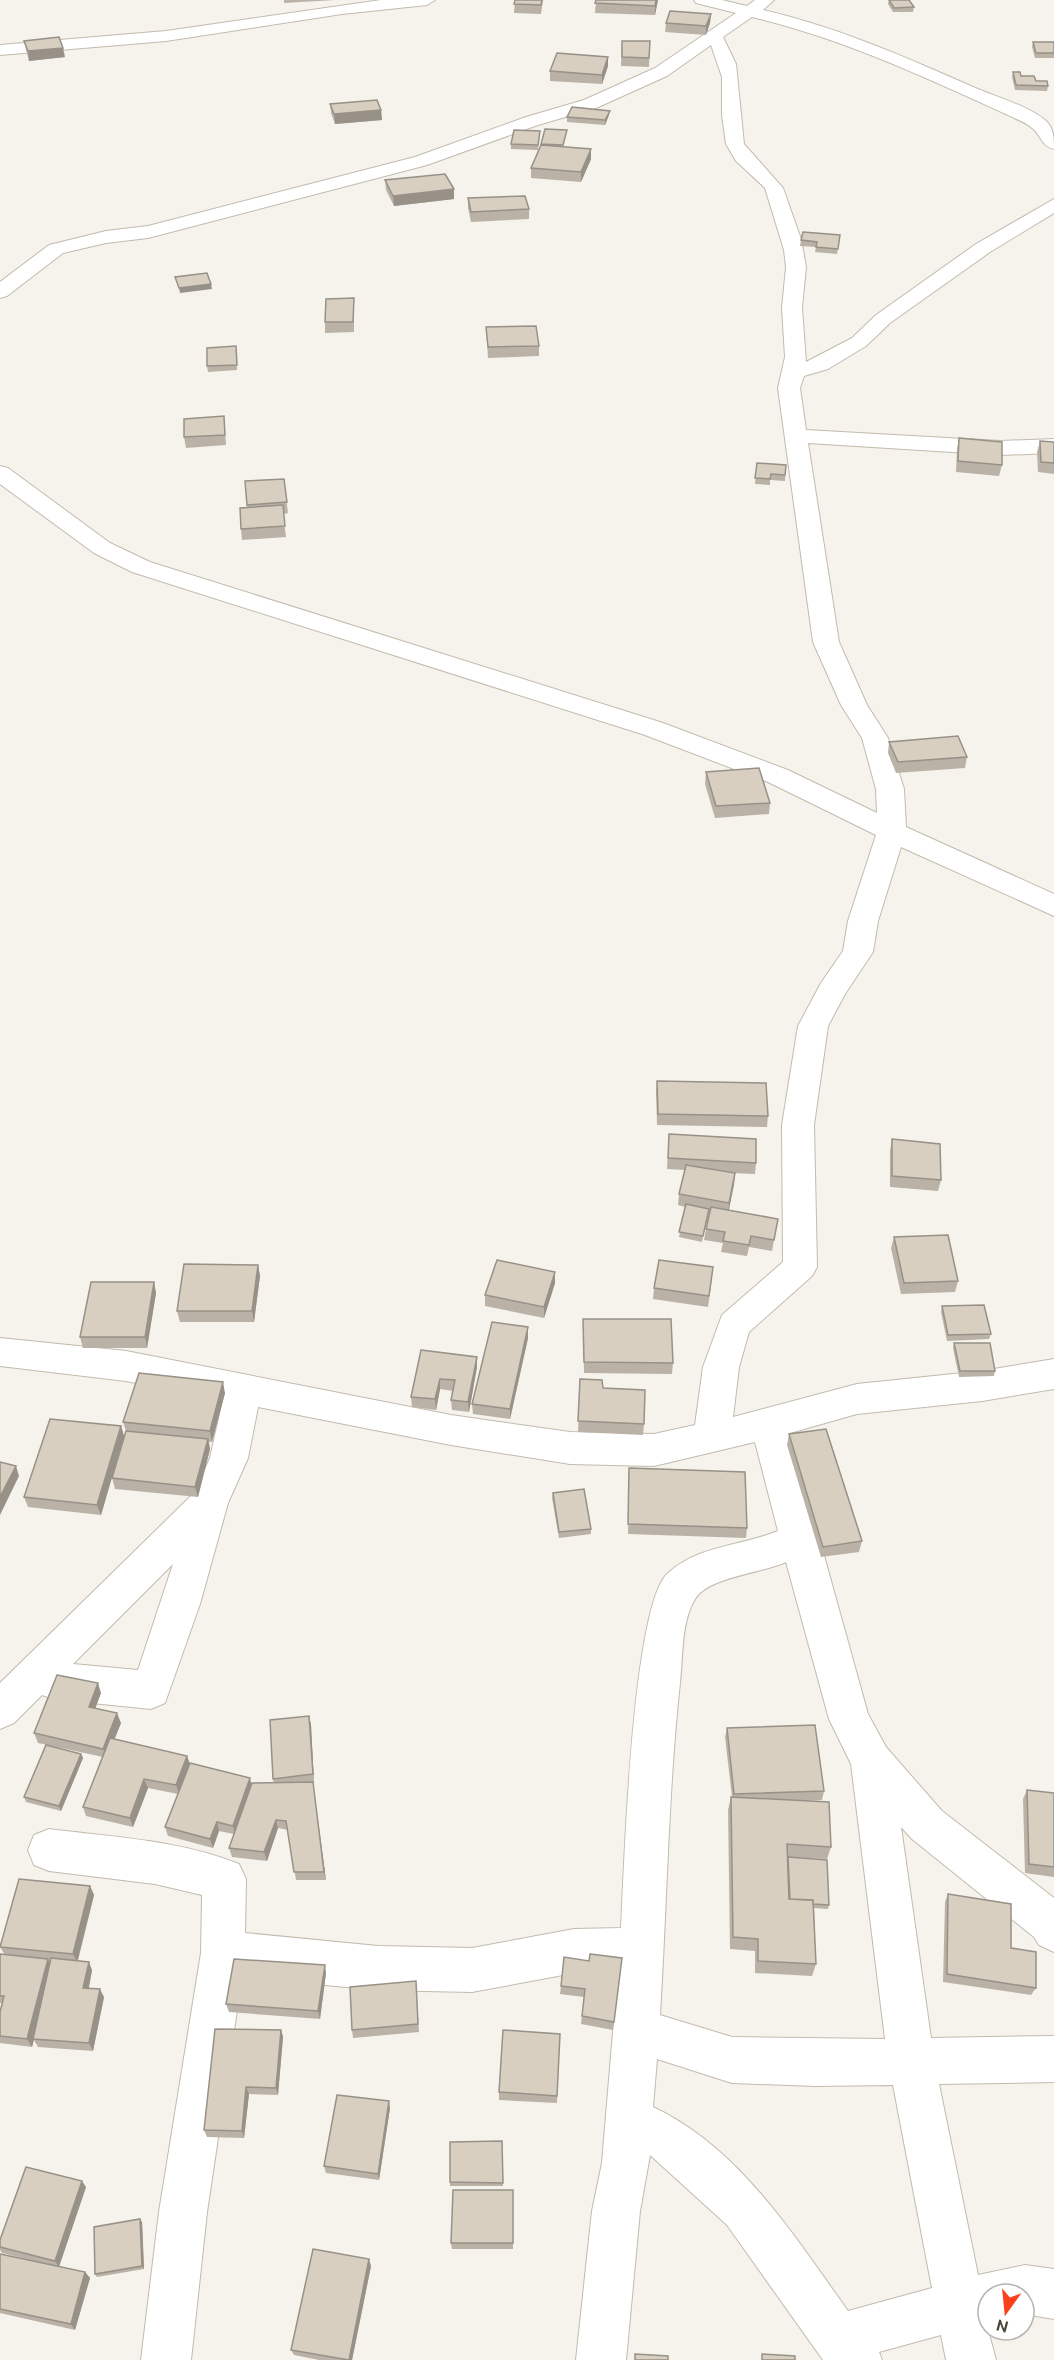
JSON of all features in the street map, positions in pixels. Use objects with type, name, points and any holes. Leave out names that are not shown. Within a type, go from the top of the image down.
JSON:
[{"type":"street","points":[[0,50],[190,33],[342,9],[427,0]]},
{"type":"street","points":[[702,0],[799,23],[868,47],[1039,124],[1054,144]]},
{"type":"street","points":[[0,292],[36,262],[56,249],[106,237],[148,232],[421,161],[532,121],[591,104],[661,72],[748,10],[766,0]]},
{"type":"street","points":[[712,1437],[721,1366],[734,1325],[800,1267],[798,1125],[813,1026],[832,990],[858,952],[863,921],[892,830],[890,789],[875,738],[854,705],[826,642],[789,388],[795,372],[797,336],[792,309],[796,265],[792,243],[773,187],[736,145],[730,67],[723,48],[713,34]]},
{"type":"street","points":[[795,372],[820,364],[859,342],[883,319],[957,269],[983,248],[1054,205]]},
{"type":"street","points":[[797,436],[988,447],[1054,446]]},
{"type":"street","points":[[0,473],[102,548],[141,567],[654,729],[777,776],[1054,906]]},
{"type":"street","points":[[0,1352],[126,1366],[451,1430],[570,1448],[654,1450],[769,1424],[857,1399],[982,1386],[1054,1374]]},
{"type":"street","points":[[29,1679],[151,1690],[210,1502],[229,1458],[244,1388]]},
{"type":"street","points":[[769,1424],[849,1719],[871,1761],[927,1825],[1049,1922],[1054,1930]]},
{"type":"street","points":[[0,1710],[210,1502]]},
{"type":"street","points":[[601,2360],[616,2211],[626,2163],[642,1950],[645,1851],[656,1702],[667,1622],[680,1586],[711,1566],[765,1554],[799,1539]]},
{"type":"street","points":[[871,1761],[911,2060],[979,2282]]},
{"type":"street","points":[[49,1850],[154,1863],[225,1879],[223,1953],[183,2212],[166,2360]]},
{"type":"street","points":[[223,1953],[378,1968],[472,1970],[574,1951],[642,1950]]},
{"type":"street","points":[[636,2030],[732,2060],[815,2064],[911,2060],[1054,2060]]},
{"type":"street","points":[[629,2120],[665,2137],[744,2208],[847,2349],[976,2301]]},
{"type":"street","points":[[1036,2291],[1054,2294]]},
{"type":"street","points":[[971,2360],[976,2336]]},
{"type":"building","points":[[515,0],[542,0],[541,5],[514,4]]},
{"type":"building","points":[[596,0],[656,0],[655,6],[595,3]]},
{"type":"building","points":[[889,0],[909,0],[914,7],[894,8]]},
{"type":"building","points":[[670,11],[711,14],[706,26],[666,23]]},
{"type":"building","points":[[59,37],[63,48],[28,51],[24,41]]},
{"type":"building","points":[[622,41],[650,41],[649,58],[622,57]]},
{"type":"building","points":[[1033,42],[1054,42],[1054,53],[1036,53]]},
{"type":"building","points":[[557,53],[608,57],[602,75],[550,71]]},
{"type":"building","points":[[1013,72],[1020,72],[1021,76],[1034,76],[1036,81],[1047,81],[1048,86],[1016,85]]},
{"type":"building","points":[[377,100],[381,110],[334,114],[330,104]]},
{"type":"building","points":[[572,107],[610,111],[605,120],[567,117]]},
{"type":"building","points":[[545,129],[567,130],[563,145],[541,144]]},
{"type":"building","points":[[514,130],[540,131],[538,145],[511,144]]},
{"type":"building","points":[[541,145],[591,149],[581,172],[531,168]]},
{"type":"building","points":[[445,174],[454,189],[393,196],[385,180]]},
{"type":"building","points":[[525,196],[529,209],[471,212],[468,198]]},
{"type":"building","points":[[803,232],[840,235],[838,249],[816,247],[817,242],[801,240]]},
{"type":"building","points":[[207,273],[211,284],[179,288],[175,277]]},
{"type":"building","points":[[354,298],[353,322],[325,322],[326,299]]},
{"type":"building","points":[[536,326],[539,346],[488,347],[486,327]]},
{"type":"building","points":[[236,346],[237,365],[207,366],[207,348]]},
{"type":"building","points":[[224,416],[225,435],[184,437],[184,419]]},
{"type":"building","points":[[959,438],[1002,442],[1002,465],[958,461]]},
{"type":"building","points":[[1040,441],[1054,442],[1054,463],[1041,462]]},
{"type":"building","points":[[757,463],[786,465],[785,475],[771,474],[770,479],[755,478]]},
{"type":"building","points":[[284,479],[287,502],[247,505],[245,481]]},
{"type":"building","points":[[283,505],[285,526],[241,529],[240,508]]},
{"type":"building","points":[[958,736],[967,757],[898,762],[889,742]]},
{"type":"building","points":[[759,768],[770,803],[716,806],[706,772]]},
{"type":"building","points":[[657,1081],[766,1083],[768,1116],[658,1114]]},
{"type":"building","points":[[669,1134],[756,1139],[756,1163],[668,1158]]},
{"type":"building","points":[[892,1139],[940,1144],[941,1180],[892,1176]]},
{"type":"building","points":[[686,1165],[735,1173],[729,1203],[679,1194]]},
{"type":"building","points":[[686,1204],[709,1209],[703,1236],[679,1232]]},
{"type":"building","points":[[711,1207],[778,1219],[774,1240],[751,1236],[749,1245],[723,1241],[725,1232],[706,1229]]},
{"type":"building","points":[[948,1235],[958,1281],[904,1283],[894,1237]]},
{"type":"building","points":[[497,1260],[555,1272],[544,1307],[485,1295]]},
{"type":"building","points":[[659,1260],[713,1267],[709,1296],[654,1288]]},
{"type":"building","points":[[184,1264],[258,1265],[252,1311],[177,1311]]},
{"type":"building","points":[[91,1282],[154,1282],[145,1337],[80,1337]]},
{"type":"building","points":[[984,1305],[991,1334],[948,1335],[942,1306]]},
{"type":"building","points":[[583,1319],[671,1319],[673,1363],[584,1362]]},
{"type":"building","points":[[492,1322],[528,1327],[510,1409],[472,1404]]},
{"type":"building","points":[[954,1343],[990,1343],[995,1371],[960,1371]]},
{"type":"building","points":[[421,1350],[477,1357],[468,1402],[451,1400],[455,1380],[440,1379],[435,1399],[411,1397]]},
{"type":"building","points":[[139,1373],[223,1382],[210,1431],[123,1422]]},
{"type":"building","points":[[580,1379],[602,1380],[603,1388],[645,1390],[644,1424],[578,1421]]},
{"type":"building","points":[[50,1419],[121,1426],[97,1505],[24,1497]]},
{"type":"building","points":[[826,1429],[862,1541],[823,1547],[789,1434]]},
{"type":"building","points":[[126,1431],[208,1439],[195,1487],[112,1478]]},
{"type":"building","points":[[0,1462],[16,1466],[0,1497]]},
{"type":"building","points":[[629,1468],[745,1472],[747,1528],[628,1524]]},
{"type":"building","points":[[584,1489],[591,1529],[559,1532],[553,1493]]},
{"type":"building","points":[[57,1675],[98,1683],[89,1707],[117,1713],[103,1749],[34,1733]]},
{"type":"building","points":[[309,1716],[313,1774],[273,1779],[270,1720]]},
{"type":"building","points":[[815,1725],[824,1791],[734,1794],[727,1728]]},
{"type":"building","points":[[110,1738],[187,1756],[176,1785],[144,1779],[130,1818],[83,1807]]},
{"type":"building","points":[[46,1745],[81,1754],[59,1806],[24,1797]]},
{"type":"building","points":[[190,1763],[250,1778],[233,1826],[217,1822],[210,1839],[165,1827]]},
{"type":"building","points":[[313,1782],[324,1872],[294,1872],[286,1821],[276,1820],[264,1852],[229,1848],[252,1783]]},
{"type":"building","points":[[1027,1790],[1054,1793],[1054,1867],[1029,1864]]},
{"type":"building","points":[[731,1797],[829,1802],[831,1847],[787,1844],[789,1899],[813,1900],[816,1964],[758,1961],[758,1939],[733,1937]]},
{"type":"building","points":[[788,1857],[827,1860],[829,1905],[813,1904],[813,1900],[790,1899]]},
{"type":"building","points":[[19,1879],[90,1886],[73,1954],[0,1947]]},
{"type":"building","points":[[948,1894],[1011,1904],[1011,1948],[1036,1952],[1036,1988],[947,1974]]},
{"type":"building","points":[[0,1954],[48,1959],[27,2039],[0,2036],[0,2012],[4,1996],[0,1996]]},
{"type":"building","points":[[590,1954],[622,1958],[614,2022],[582,2016],[585,1989],[561,1986],[564,1957],[589,1961]]},
{"type":"building","points":[[51,1958],[89,1962],[83,1988],[100,1989],[89,2043],[33,2039]]},
{"type":"building","points":[[234,1959],[325,1965],[318,2011],[226,2004]]},
{"type":"building","points":[[416,1981],[418,2024],[352,2030],[350,1987]]},
{"type":"building","points":[[215,2029],[281,2030],[276,2088],[246,2087],[242,2131],[204,2130]]},
{"type":"building","points":[[503,2030],[560,2034],[557,2096],[499,2092]]},
{"type":"building","points":[[337,2095],[389,2101],[378,2174],[324,2166]]},
{"type":"building","points":[[502,2141],[503,2183],[450,2182],[450,2142]]},
{"type":"building","points":[[26,2167],[82,2181],[55,2261],[0,2247],[0,2240]]},
{"type":"building","points":[[453,2190],[513,2190],[513,2243],[451,2243]]},
{"type":"building","points":[[140,2219],[142,2266],[95,2274],[94,2227]]},
{"type":"building","points":[[313,2249],[369,2259],[349,2360],[291,2350]]},
{"type":"building","points":[[0,2254],[85,2272],[71,2324],[0,2309]]},
{"type":"building","points":[[635,2354],[668,2356],[668,2360],[635,2360]]},
{"type":"building","points":[[762,2354],[795,2356],[795,2360],[762,2360]]}]
